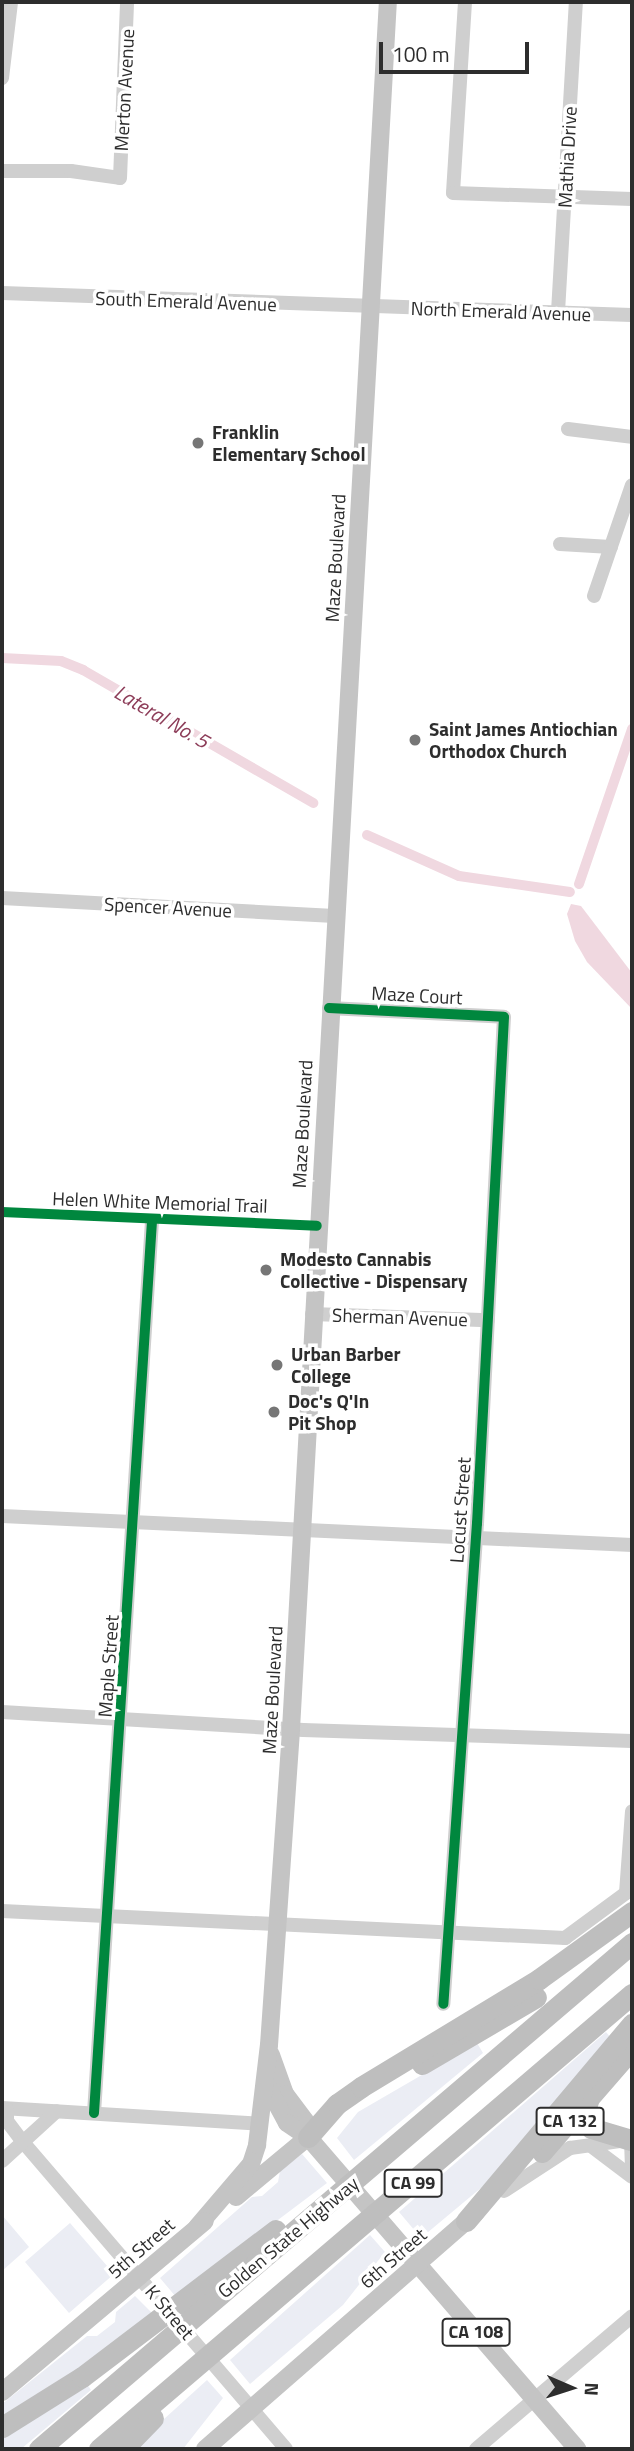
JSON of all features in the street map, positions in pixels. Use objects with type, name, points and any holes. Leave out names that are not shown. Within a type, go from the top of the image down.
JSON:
[{"type":"highway","points":[[308,2137],[337,2104],[361,2087],[539,1979],[632,1912]]},
{"type":"highway","points":[[308,2137],[368,2094],[482,2030],[632,1933]]},
{"type":"highway","name":"Golden State Highway","points":[[39,2449],[632,1943]]},
{"type":"highway","name":"Golden State Highway","points":[[99,2449],[632,1994]]},
{"type":"highway","points":[[466,2221],[632,2024]]},
{"type":"highway","name":"CA 132","points":[[504,2191],[588,2101],[632,2048]]},
{"type":"highway","points":[[588,2101],[583,2116],[587,2125],[631,2140]]},
{"type":"highway","points":[[2,2427],[82,2377],[395,2146]]},
{"type":"highway","points":[[123,2449],[192,2371]]},
{"type":"main road","name":"Maze Boulevard","points":[[197,2227],[251,2164],[260,2124],[269,2045],[291,1729],[312,1314],[388,2]]},
{"type":"main road","points":[[269,2045],[279,2083],[304,2121],[308,2137]]},
{"type":"main road","points":[[265,2080],[280,2114],[294,2130],[308,2137]]},
{"type":"main road","name":"CA 108","points":[[308,2137],[577,2449]]},
{"type":"main road","name":"5th Street","points":[[2,2392],[308,2137]]},
{"type":"main road","name":"6th Street","points":[[205,2449],[420,2264],[466,2221],[504,2191]]},
{"type":"street","points":[[2,78],[11,2]]},
{"type":"street","name":"Merton Avenue","points":[[2,171],[71,172],[120,178],[127,2]]},
{"type":"street","points":[[465,2],[453,193],[632,199]]},
{"type":"street","name":"Mathia Drive","points":[[558,312],[576,2]]},
{"type":"street","name":"South Emerald Avenue","points":[[2,293],[370,307]]},
{"type":"street","name":"North Emerald Avenue","points":[[370,307],[632,315]]},
{"type":"street","points":[[568,429],[632,436]]},
{"type":"street","points":[[594,596],[632,485]]},
{"type":"street","points":[[560,544],[611,547]]},
{"type":"street","name":"Spencer Avenue","points":[[2,898],[335,916]]},
{"type":"street","name":"Maze Court","points":[[330,1007],[504,1017]]},
{"type":"street","name":"Locust Street","points":[[443,2004],[476,1539],[504,1017]]},
{"type":"street","name":"Maple Street","points":[[94,2113],[135,1522],[152,1222]]},
{"type":"street","name":"Sherman Avenue","points":[[312,1314],[488,1320]]},
{"type":"street","points":[[2,1516],[632,1545]]},
{"type":"street","points":[[2,1712],[291,1729],[632,1741]]},
{"type":"street","points":[[2,1911],[278,1927],[565,1938],[626,1893],[632,1811]]},
{"type":"street","points":[[5,2108],[260,2124]]},
{"type":"street","name":"K Street","points":[[5,2108],[6,2121],[23,2142],[286,2449]]},
{"type":"street","points":[[2,2161],[57,2111]]},
{"type":"street","points":[[631,2140],[632,2171]]},
{"type":"street","name":"6th Street","points":[[504,2191],[562,2152],[586,2145],[631,2140]]},
{"type":"street","points":[[586,2145],[632,2177]]},
{"type":"street","points":[[476,2449],[632,2316]]},
{"type":"shaded area","points":[[571,904],[581,906],[632,973],[632,1009],[587,962],[575,941],[567,914]]},
{"type":"shaded area","points":[[606,2032],[611,2038],[500,2172],[421,2238],[399,2212]]},
{"type":"shaded area","points":[[477,2043],[483,2053],[354,2160],[337,2138],[358,2112]]},
{"type":"shaded area","points":[[302,2154],[327,2183],[176,2297],[160,2278],[252,2197],[262,2196],[278,2182],[280,2171]]},
{"type":"shaded area","points":[[2,2215],[29,2247],[2,2271]]},
{"type":"shaded area","points":[[70,2223],[114,2274],[69,2313],[25,2262]]},
{"type":"shaded area","points":[[370,2235],[385,2252],[343,2305],[250,2384],[230,2360]]},
{"type":"shaded area","points":[[135,2296],[154,2315],[75,2373],[2,2419],[2,2404],[87,2336],[97,2336],[115,2322],[116,2312]]},
{"type":"shaded area","points":[[207,2380],[223,2398],[183,2449],[131,2449]]},
{"type":"shaded area","points":[[85,2381],[91,2390],[21,2449],[2,2449],[2,2435]]},
{"type":"waterway","name":"Lateral No. 5","points":[[2,658],[61,661],[83,670],[313,803]]},
{"type":"waterway","points":[[579,884],[632,729]]},
{"type":"waterway","points":[[367,835],[459,876],[570,892]]},
{"type":"cycle path","points":[[329,1008],[504,1017],[477,1523],[443,2004]]},
{"type":"cycle path","name":"Helen White Memorial Trail","points":[[2,1212],[317,1226]]},
{"type":"cycle path","name":"Helen White Memorial Trail","points":[[94,2113],[152,1221]]},
{"type":"place","name":"Franklin Elementary School","points":[[198,443]]},
{"type":"place","name":"Saint James Antiochian Orthodox Church","points":[[415,740]]},
{"type":"place","name":"Modesto Cannabis Collective - Dispensary","points":[[266,1270]]},
{"type":"place","name":"Urban Barber College","points":[[277,1365]]},
{"type":"place","name":"Doc's Q'In Pit Shop","points":[[274,1412]]}]
